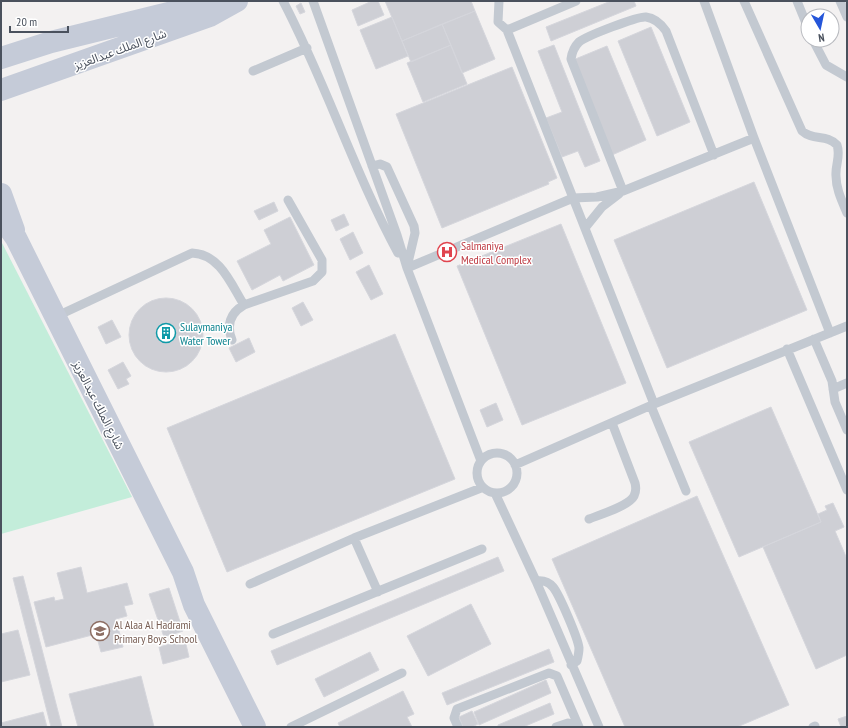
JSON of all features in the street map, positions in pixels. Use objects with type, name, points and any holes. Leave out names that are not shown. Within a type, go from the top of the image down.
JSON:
[{"type":"street","name":"شارع الملك عبدالعزيز","points":[[1,58],[51,42],[210,5],[237,1]]},
{"type":"street","name":"شارع الملك عبدالعزيز","points":[[1,90],[210,5]]},
{"type":"street","name":"شارع الملك عبدالعزيز","points":[[1,194],[16,238],[183,572],[194,605],[255,727]]},
{"type":"street","name":"شارع الملك عبدالعزيز","points":[[1,217],[16,238]]},
{"type":"street","name":"شارع الملك عبدالعزيز","points":[[183,572],[204,600],[272,727]]},
{"type":"lane","points":[[283,1],[307,48],[374,204],[407,268]]},
{"type":"lane","points":[[313,1],[397,235],[407,268],[480,461]]},
{"type":"lane","points":[[499,1],[498,22],[507,30],[686,491]]},
{"type":"lane","points":[[507,30],[576,1]]},
{"type":"lane","points":[[704,1],[754,138],[830,333]]},
{"type":"lane","points":[[744,1],[802,131],[811,137],[827,138],[837,145],[839,157],[836,170],[836,184],[847,212]]},
{"type":"lane","points":[[840,1],[847,17]]},
{"type":"lane","points":[[623,191],[571,59],[574,47],[583,39],[630,20],[646,17],[654,19],[661,24],[666,31],[714,155]]},
{"type":"lane","points":[[253,71],[307,48]]},
{"type":"lane","points":[[817,48],[826,65],[847,77]]},
{"type":"lane","points":[[338,120],[353,114]]},
{"type":"lane","points":[[407,268],[573,198],[597,197],[623,191],[754,138]]},
{"type":"lane","points":[[372,166],[380,164],[387,167],[414,226],[415,237],[407,268]]},
{"type":"lane","points":[[585,228],[602,208],[623,191]]},
{"type":"lane","points":[[232,340],[229,332],[231,316],[236,309],[313,281],[322,272],[322,260],[288,200]]},
{"type":"lane","points":[[55,317],[192,254],[201,254],[215,261],[244,305]]},
{"type":"lane","points":[[516,465],[653,405],[787,349],[847,326]]},
{"type":"lane","points":[[814,339],[834,388],[835,402],[847,430]]},
{"type":"lane","points":[[787,349],[847,490]]},
{"type":"lane","points":[[834,388],[847,383]]},
{"type":"lane","points":[[588,519],[627,503],[634,496],[636,489],[633,477],[612,423]]},
{"type":"lane","points":[[250,584],[354,538],[481,488],[495,493],[502,492],[513,485],[517,472],[516,465],[506,455],[500,453],[486,456],[480,461],[476,474],[481,488]]},
{"type":"lane","points":[[495,493],[536,581],[599,727]]},
{"type":"lane","points":[[354,538],[378,592]]},
{"type":"lane","points":[[273,634],[482,549]]},
{"type":"lane","points":[[536,581],[542,580],[548,583],[556,591],[574,634],[579,654],[577,661],[571,665]]},
{"type":"lane","points":[[290,727],[402,673]]},
{"type":"lane","points":[[458,727],[454,718],[458,709],[549,673],[557,676],[579,727]]},
{"type":"lane","points":[[556,727],[568,723],[579,727]]},
{"type":"green space","points":[[1,241],[132,497],[1,534]]},
{"type":"building","points":[[372,1],[378,1],[384,15],[358,26],[352,10]]},
{"type":"building","points":[[385,1],[471,1],[475,11],[402,41]]},
{"type":"building","points":[[611,1],[634,1],[636,6],[551,41],[546,27]]},
{"type":"building","points":[[301,3],[305,12],[300,14],[296,6]]},
{"type":"building","points":[[475,11],[495,59],[462,73],[442,24]]},
{"type":"building","points":[[392,17],[408,56],[376,69],[360,30]]},
{"type":"building","points":[[442,24],[451,45],[411,62],[402,41]]},
{"type":"building","points":[[651,27],[690,122],[657,136],[618,41]]},
{"type":"building","points":[[451,45],[467,84],[423,102],[407,63]]},
{"type":"building","points":[[554,45],[600,161],[585,167],[578,151],[562,157],[546,118],[562,112],[538,51]]},
{"type":"building","points":[[607,46],[646,140],[612,155],[573,60]]},
{"type":"building","points":[[512,67],[557,178],[548,182],[549,184],[442,228],[396,114]]},
{"type":"building","points":[[754,182],[807,310],[667,368],[614,240]]},
{"type":"building","points":[[274,202],[278,211],[259,220],[254,211]]},
{"type":"building","points":[[344,214],[349,225],[336,231],[331,220]]},
{"type":"building","points":[[290,217],[314,265],[283,281],[280,275],[252,290],[237,261],[271,244],[264,230]]},
{"type":"building","points":[[561,224],[626,383],[522,425],[457,266]]},
{"type":"building","points":[[353,232],[363,253],[350,260],[340,239]]},
{"type":"building","points":[[369,265],[383,294],[371,300],[356,272]]},
{"type":"building","name":"Sulaymaniya Water Tower","points":[[166,298],[180,301],[192,309],[200,321],[203,335],[200,349],[192,361],[180,369],[166,372],[152,369],[140,361],[132,349],[129,335],[132,321],[140,309],[152,301]]},
{"type":"building","points":[[303,302],[313,320],[301,326],[292,308]]},
{"type":"building","points":[[112,320],[121,337],[106,344],[98,327]]},
{"type":"building","points":[[395,334],[455,479],[227,572],[167,428]]},
{"type":"building","points":[[249,338],[255,352],[236,362],[229,348]]},
{"type":"building","points":[[123,362],[131,376],[126,379],[129,384],[118,389],[108,370]]},
{"type":"building","points":[[496,403],[503,420],[487,427],[480,410]]},
{"type":"building","points":[[771,407],[821,522],[739,557],[689,442]]},
{"type":"building","points":[[697,496],[789,705],[737,727],[625,727],[552,559]]},
{"type":"building","points":[[833,503],[844,527],[835,531],[847,559],[847,655],[816,669],[763,547],[821,522],[818,514],[827,510],[825,506]]},
{"type":"building","points":[[498,557],[504,571],[277,665],[271,651]]},
{"type":"building","points":[[81,567],[87,593],[127,583],[133,604],[124,606],[127,616],[116,619],[123,647],[101,652],[96,634],[46,647],[34,602],[54,597],[55,601],[64,599],[57,573]]},
{"type":"building","points":[[23,576],[62,727],[51,727],[13,578]]},
{"type":"building","points":[[169,588],[183,631],[164,637],[149,594]]},
{"type":"building","points":[[471,604],[491,644],[428,676],[407,636]]},
{"type":"building","points":[[18,630],[30,675],[1,682],[1,634]]},
{"type":"building","points":[[185,640],[189,657],[163,664],[159,647]]},
{"type":"building","points":[[549,649],[554,662],[447,705],[442,693]]},
{"type":"building","points":[[370,652],[379,670],[324,697],[315,679]]},
{"type":"building","points":[[141,676],[154,727],[78,727],[69,694]]},
{"type":"building","points":[[546,680],[551,693],[479,725],[474,712]]},
{"type":"building","points":[[403,691],[414,714],[407,717],[412,727],[340,727],[338,723]]},
{"type":"building","points":[[550,703],[554,714],[523,727],[498,727],[498,725]]},
{"type":"building","points":[[472,711],[478,724],[472,727],[463,727],[459,717]]},
{"type":"building","points":[[43,712],[47,727],[1,727],[1,723]]},
{"type":"building","points":[[847,716],[847,727],[841,727],[838,719]]},
{"type":"place","name":"Salmaniya Medical Complex","points":[[447,252]]},
{"type":"place","name":"Sulaymaniya Water Tower","points":[[166,333]]},
{"type":"place","name":"Al Alaa Al Hadrami Primary Boys School","points":[[100,631]]}]
